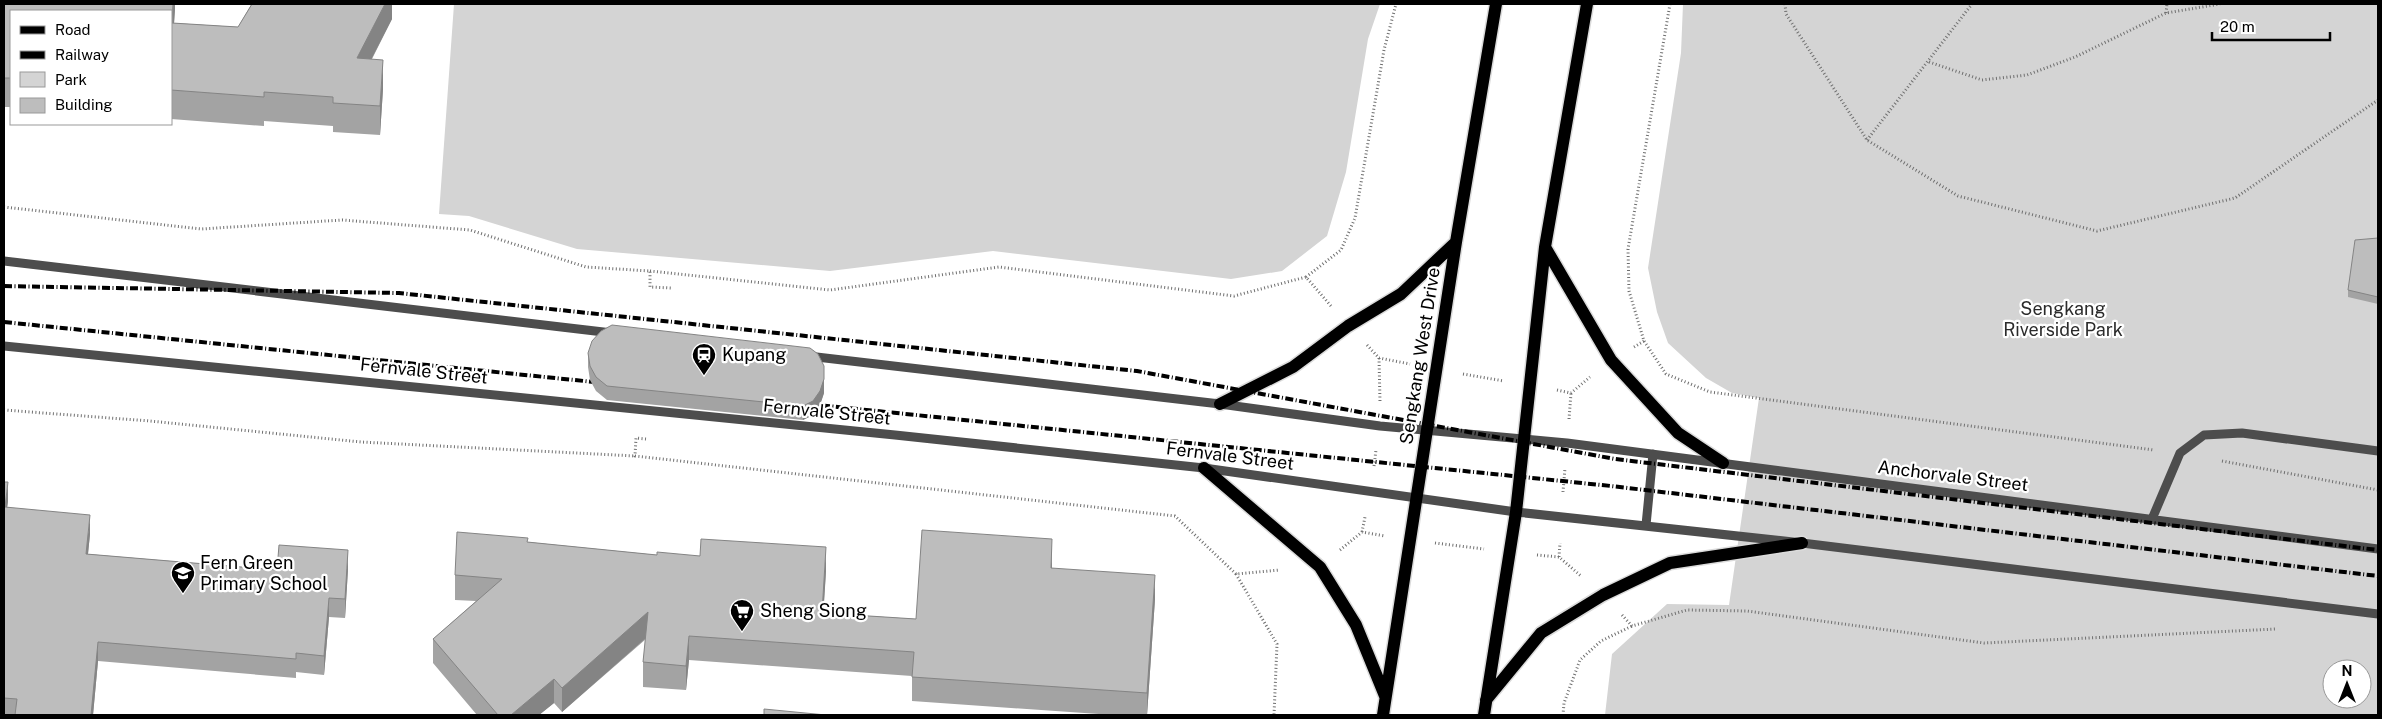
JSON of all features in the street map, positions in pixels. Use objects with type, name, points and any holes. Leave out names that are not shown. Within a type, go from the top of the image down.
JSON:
[{"type":"main road","name":"Sengkang West Drive","points":[[1383,715],[1456,242],[1496,4]]},
{"type":"main road","points":[[1484,715],[1516,512],[1545,248],[1587,4]]},
{"type":"main road","points":[[1220,404],[1293,367],[1348,326],[1401,294],[1456,242]]},
{"type":"main road","points":[[1545,248],[1611,360],[1678,433],[1723,463]]},
{"type":"main road","points":[[1204,468],[1320,567],[1356,625],[1385,696]]},
{"type":"main road","points":[[1485,701],[1541,633],[1603,595],[1670,563],[1802,543]]},
{"type":"street","points":[[4,261],[625,334]]},
{"type":"street","name":"Fernvale Street","points":[[4,346],[895,435],[1204,468],[1516,512],[1646,525]]},
{"type":"street","points":[[794,354],[1220,404],[1426,431],[1523,440]]},
{"type":"street","points":[[2152,519],[2180,453],[2204,435],[2242,433],[2378,451]]},
{"type":"street","name":"Anchorvale Street","points":[[1523,440],[1567,443],[2378,549]]},
{"type":"street","points":[[1653,454],[1646,525],[2378,614]]},
{"type":"path","points":[[4,207],[201,229],[342,220],[470,230],[586,267],[650,271],[830,290],[999,267],[1234,296],[1306,277],[1341,250],[1355,218],[1384,50],[1396,4]]},
{"type":"path","points":[[1670,4],[1628,249],[1629,291],[1644,341],[1666,374],[1710,392],[2180,453],[2378,490]]},
{"type":"path","points":[[1785,4],[1786,14],[1867,140],[1958,196],[2097,231],[2235,198],[2378,100]]},
{"type":"path","points":[[1867,140],[1972,4]]},
{"type":"path","points":[[2166,13],[2167,4]]},
{"type":"path","points":[[1929,62],[1982,80],[2027,75],[2075,57],[2166,13],[2220,4]]},
{"type":"path","points":[[650,271],[650,287],[671,288]]},
{"type":"path","points":[[1306,277],[1348,326],[1379,358],[1571,392]]},
{"type":"path","points":[[1559,557],[1571,392],[1611,360],[1644,341]]},
{"type":"path","points":[[4,410],[150,421],[361,442],[635,456]]},
{"type":"path","points":[[1236,574],[1277,644],[1274,715]]},
{"type":"path","points":[[1562,715],[1564,703],[1580,660],[1601,641],[1632,626]]},
{"type":"green space","points":[[454,4],[1380,4],[1368,39],[1346,172],[1327,236],[1282,271],[1231,279],[993,251],[830,271],[577,249],[469,216],[439,214]]},
{"type":"green space","name":"Sengkang Riverside Park","points":[[1683,4],[2378,4],[2378,715],[1605,715],[1612,654],[1667,604],[1729,605],[1759,398],[1732,393],[1706,378],[1668,343],[1657,312],[1648,268],[1681,53]]},
{"type":"building","points":[[4,4],[173,4],[172,23],[172,10],[10,10],[10,78],[4,78]]},
{"type":"building","points":[[252,4],[385,4],[357,58],[383,60],[380,106],[333,103],[333,97],[264,92],[264,97],[172,90],[172,23],[238,27]]},
{"type":"building","points":[[2378,238],[2378,297],[2348,290],[2355,240]]},
{"type":"building","points":[[612,325],[810,348],[818,354],[824,366],[824,379],[820,391],[813,401],[803,406],[607,386],[596,377],[590,366],[588,353],[592,341],[601,331]]},
{"type":"building","points":[[4,482],[8,482],[5,507],[90,515],[86,554],[277,570],[279,545],[348,550],[345,599],[329,598],[324,656],[296,653],[296,659],[98,642],[91,715],[15,715],[17,699],[4,698]]},
{"type":"building","points":[[922,530],[1052,539],[1051,568],[1155,575],[1147,693],[912,677],[914,652],[689,636],[686,666],[643,662],[648,612],[562,688],[554,679],[511,715],[498,715],[433,639],[502,579],[455,575],[457,532],[528,538],[527,542],[657,555],[657,552],[700,556],[701,539],[826,547],[822,613],[916,619]]},
{"type":"building","points":[[764,709],[826,715],[764,715]]},
{"type":"railway","points":[[4,286],[399,293],[1137,371],[1615,459],[2378,550]]},
{"type":"railway","points":[[4,322],[604,383]]},
{"type":"railway","points":[[808,404],[1611,486],[2378,576]]},
{"type":"place","name":"Kupang","points":[[704,376]]},
{"type":"place","name":"Fern Green Primary School","points":[[183,594]]},
{"type":"place","name":"Sheng Siong","points":[[742,632]]}]
